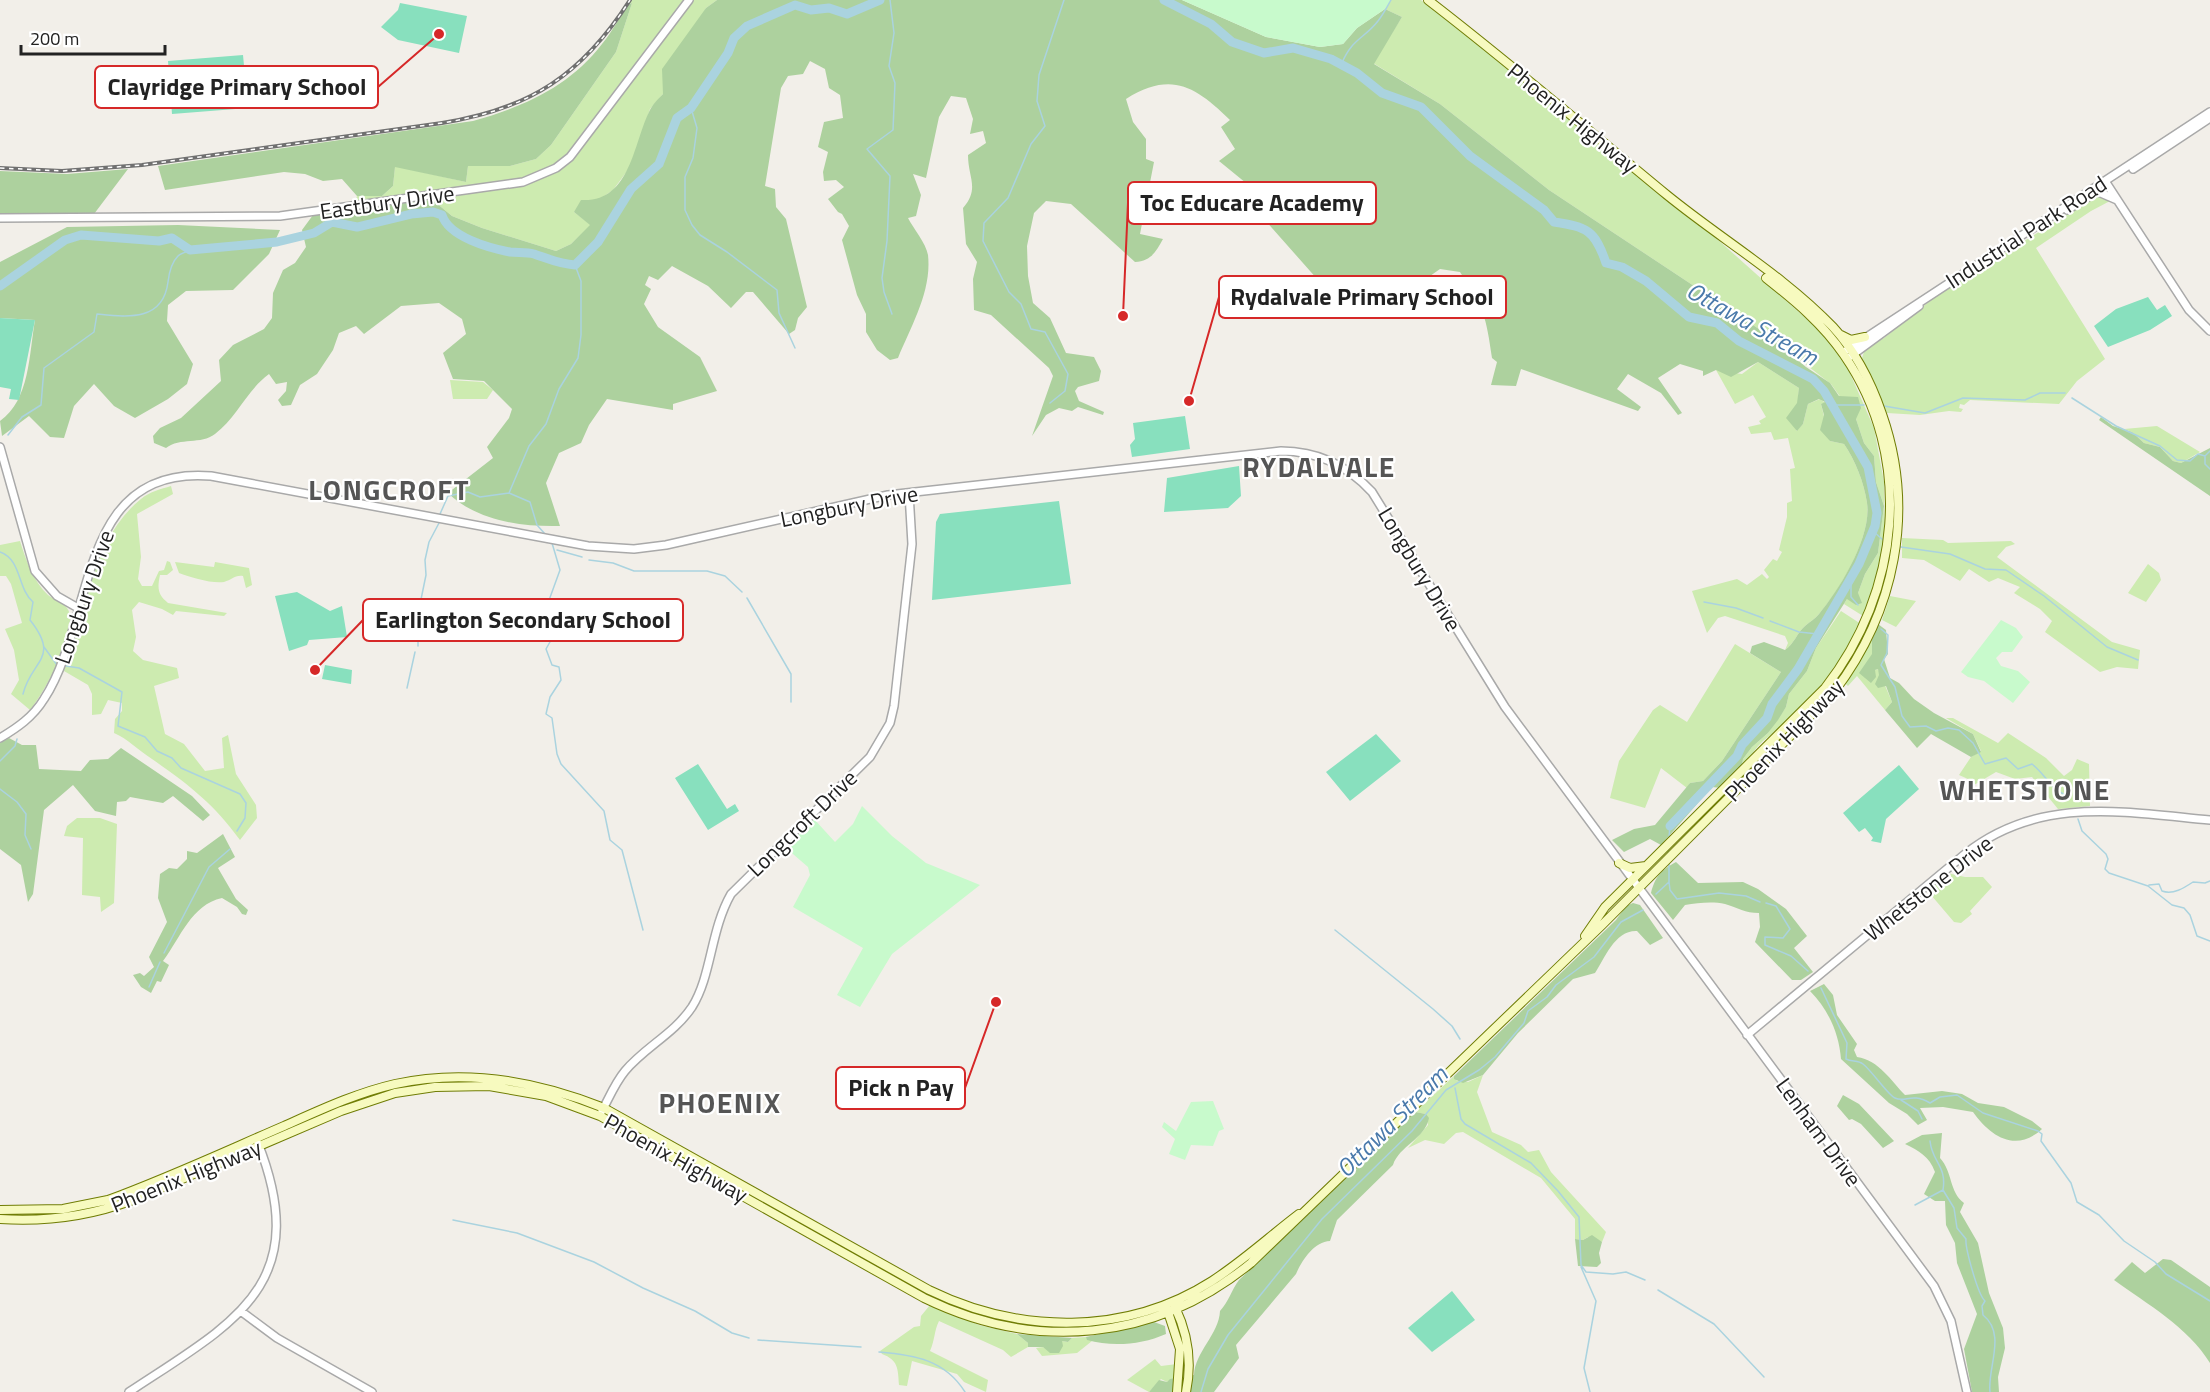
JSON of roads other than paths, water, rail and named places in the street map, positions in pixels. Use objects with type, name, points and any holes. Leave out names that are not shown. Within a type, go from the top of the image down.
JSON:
[{"type":"main road","name":"Phoenix Highway","points":[[0,1210],[63,1209],[108,1200],[363,1093],[429,1079],[470,1077],[513,1080],[575,1095],[604,1108],[891,1269],[958,1304],[1010,1319],[1067,1324],[1129,1316],[1168,1302],[1213,1280],[1310,1206],[1580,945],[1834,692],[1859,654],[1883,605],[1897,544],[1898,478],[1887,427],[1872,387],[1848,354],[1791,298],[1717,235],[1428,0]]},
{"type":"main road","name":"Phoenix Highway","points":[[1580,945],[1605,907],[1825,688],[1851,652],[1874,604],[1888,543],[1889,483],[1875,420],[1848,354],[1835,330],[1798,296],[1717,235]]},
{"type":"main road","points":[[1835,330],[1851,340],[1865,337]]},
{"type":"main road","points":[[1619,862],[1634,869],[1648,865]]},
{"type":"main road","name":"Phoenix Highway","points":[[0,1219],[51,1218],[99,1211],[133,1200],[365,1101],[395,1093],[435,1087],[474,1085],[522,1091],[568,1103],[600,1116],[891,1280],[966,1317],[1013,1329],[1072,1333],[1115,1328],[1173,1311],[1212,1291],[1239,1273],[1300,1219],[1310,1206]]},
{"type":"main road","points":[[1168,1302],[1188,1348],[1189,1374],[1186,1392]]},
{"type":"main road","points":[[1173,1311],[1180,1359],[1177,1392]]},
{"type":"main road","points":[[1150,1319],[1164,1317],[1175,1328]]},
{"type":"street","name":"Eastbury Drive","points":[[0,218],[280,216],[523,182],[556,168],[570,157],[689,0]]},
{"type":"street","name":"Industrial Park Road","points":[[1848,354],[1865,337],[2106,183],[2210,112]]},
{"type":"street","name":"Industrial Park Road","points":[[1848,354],[1937,292],[2210,118]]},
{"type":"street","points":[[2106,183],[2189,310],[2210,331]]},
{"type":"street","points":[[2096,191],[2119,202]]},
{"type":"street","points":[[0,447],[35,571],[57,596],[78,609]]},
{"type":"street","name":"Longbury Drive","points":[[0,738],[18,727],[44,701],[63,660],[98,543],[110,521],[139,493],[159,483],[183,476],[211,476],[256,487],[270,487],[620,550],[666,545],[861,500],[909,493],[1281,451],[1306,453],[1340,465],[1357,476],[1372,492],[1493,690],[1638,888]]},
{"type":"street","name":"Longcroft Drive","points":[[600,1116],[625,1071],[678,1025],[693,1005],[702,982],[718,918],[732,894],[870,757],[890,723],[912,544],[909,493]]},
{"type":"street","name":"Whetstone Drive","points":[[1747,1035],[1965,854],[2004,831],[2060,812],[2090,810],[2210,820]]},
{"type":"street","name":"Lenham Drive","points":[[1638,888],[1941,1296],[1951,1321],[1967,1392]]},
{"type":"street","points":[[129,1392],[212,1337],[242,1312],[263,1279],[276,1232],[273,1191],[256,1138]]},
{"type":"street","points":[[242,1312],[277,1338],[372,1392]]},
{"type":"waterway","points":[[0,286],[65,240],[81,235],[159,241],[172,238],[190,250],[277,242],[314,233],[332,222],[357,227],[411,214],[433,212],[442,215],[446,223],[461,235],[491,248],[534,254],[575,265],[598,242],[631,189],[659,164],[677,118],[691,108],[728,53],[734,38],[747,26],[795,5],[811,10],[829,8],[847,14],[880,0]]},
{"type":"waterway","points":[[890,0],[894,33],[889,66],[895,83],[893,130],[867,149],[890,176],[887,241],[882,278],[884,292],[892,314]]},
{"type":"waterway","points":[[1050,403],[1065,391],[1068,374],[1045,332],[1031,329],[1021,304],[1009,292],[983,241],[984,223],[1008,198],[1031,144],[1045,126],[1037,101],[1039,75],[1064,0]]},
{"type":"waterway","name":"Ottawa Stream","points":[[1164,0],[1211,24],[1232,42],[1264,53],[1293,48],[1331,59],[1357,73],[1382,93],[1421,107],[1470,156],[1544,210],[1554,222],[1582,228],[1588,232],[1598,243],[1606,263],[1622,267],[1646,281],[1689,317],[1717,323],[1739,341],[1813,379],[1824,391],[1868,467],[1877,513],[1875,526],[1859,564],[1798,669],[1772,704],[1767,718],[1742,745],[1737,756],[1670,826]]},
{"type":"waterway","points":[[1341,65],[1349,49],[1373,27],[1391,0]]},
{"type":"waterway","points":[[691,108],[697,128],[693,158],[685,177],[685,210],[700,235],[727,252],[777,290],[779,313],[795,348]]},
{"type":"waterway","points":[[8,435],[22,417],[41,405],[44,368],[94,332],[97,314],[131,316],[151,310],[165,295],[174,262],[179,255],[190,250]]},
{"type":"waterway","points":[[545,534],[537,525],[530,502],[509,493],[529,446],[546,424],[559,389],[578,358],[581,335],[581,281],[575,265]]},
{"type":"waterway","points":[[1884,406],[1925,413],[1963,398],[2025,400],[2040,393],[2065,393]]},
{"type":"waterway","points":[[2072,398],[2116,426],[2160,446],[2177,460],[2190,461],[2198,454],[2205,456],[2210,451]]},
{"type":"waterway","points":[[1833,405],[1864,405]]},
{"type":"waterway","points":[[2205,457],[2205,464],[2210,469]]},
{"type":"waterway","points":[[440,514],[448,496],[468,492],[480,497],[509,493]]},
{"type":"waterway","points":[[418,646],[418,614],[426,575],[425,560],[429,542],[439,523]]},
{"type":"waterway","points":[[1873,531],[1883,540]]},
{"type":"waterway","points":[[552,543],[560,570],[548,603],[560,624],[546,649],[552,665],[559,667],[561,680],[550,697],[546,714],[552,718],[557,754],[561,764],[604,811],[610,840],[622,850],[643,930]]},
{"type":"waterway","points":[[1901,547],[1950,554],[1985,569],[2006,570],[2044,596],[2107,647],[2138,660]]},
{"type":"waterway","points":[[557,550],[582,557]]},
{"type":"waterway","points":[[0,552],[12,561],[24,589],[33,602],[30,620],[43,643],[44,652],[23,694]]},
{"type":"waterway","points":[[589,560],[613,563],[634,571],[707,571],[725,576],[742,592]]},
{"type":"waterway","points":[[1851,578],[1851,597],[1858,605]]},
{"type":"waterway","points":[[747,598],[791,674],[791,702]]},
{"type":"waterway","points":[[1704,602],[1736,608],[1763,618]]},
{"type":"waterway","points":[[1770,621],[1799,632],[1818,634]]},
{"type":"waterway","points":[[1881,629],[1888,635],[1887,653],[1881,665],[1895,687],[1902,716],[1910,727],[1926,726],[1936,731],[1948,728],[1959,730],[1973,743],[1985,764],[2006,758],[2018,769],[2032,764],[2065,795]]},
{"type":"waterway","points":[[44,647],[57,665]]},
{"type":"waterway","points":[[407,688],[415,652]]},
{"type":"waterway","points":[[66,666],[79,668],[122,692],[118,726],[145,737],[157,751],[172,758],[181,768],[240,794],[246,803],[245,818],[237,831]]},
{"type":"waterway","points":[[0,761],[15,746],[17,739]]},
{"type":"waterway","points":[[0,789],[17,802],[26,814],[25,835],[31,849]]},
{"type":"waterway","points":[[2078,819],[2082,831],[2106,854],[2108,859],[2105,869],[2109,873],[2148,886],[2172,905],[2184,908],[2190,915],[2197,936],[2210,941]]},
{"type":"waterway","name":"Ottawa Stream","points":[[1669,837],[1670,826]]},
{"type":"waterway","points":[[164,953],[209,867],[230,849]]},
{"type":"waterway","name":"Ottawa Stream","points":[[1656,894],[1669,882],[1669,863]]},
{"type":"waterway","points":[[2149,885],[2159,884],[2162,891],[2170,892],[2182,889],[2193,882],[2210,881]]},
{"type":"waterway","points":[[1669,882],[1670,890],[1677,899],[1719,893],[1746,896],[1760,902]]},
{"type":"waterway","points":[[1766,903],[1776,906],[1790,929],[1783,938],[1765,937],[1765,945],[1791,956],[1808,971]]},
{"type":"waterway","name":"Ottawa Stream","points":[[1201,1392],[1208,1369],[1228,1335],[1322,1219],[1412,1131],[1446,1090],[1479,1070],[1495,1057],[1524,1023],[1528,1011],[1547,997],[1556,985],[1594,957],[1621,922],[1643,910]]},
{"type":"waterway","points":[[1335,930],[1433,1009],[1452,1026],[1460,1039]]},
{"type":"waterway","points":[[149,987],[160,962]]},
{"type":"waterway","points":[[1821,988],[1847,1043],[1846,1059],[1863,1064],[1895,1098],[1918,1098],[1930,1103],[1940,1097],[1957,1095],[1983,1113],[2038,1131],[2042,1134],[2041,1141],[2071,1183],[2077,1202],[2099,1215],[2124,1241],[2155,1262],[2166,1274],[2210,1301]]},
{"type":"waterway","points":[[1455,1088],[1461,1119],[1465,1124],[1531,1163],[1579,1217],[1581,1265],[1586,1272],[1613,1274],[1626,1272],[1645,1280]]},
{"type":"waterway","points":[[1901,1100],[1918,1111],[1922,1119]]},
{"type":"waterway","points":[[1915,1205],[1943,1190],[1943,1175],[1933,1154],[1930,1141]]},
{"type":"waterway","points":[[1943,1190],[1954,1208],[1957,1228],[1966,1239],[1973,1271],[1985,1301],[1982,1306],[1983,1315],[1994,1332],[1990,1392]]},
{"type":"waterway","points":[[453,1220],[517,1233],[594,1262],[643,1288],[695,1311],[732,1333],[749,1338]]},
{"type":"waterway","points":[[1581,1267],[1596,1301],[1584,1368],[1590,1392]]},
{"type":"waterway","points":[[1658,1290],[1714,1324],[1764,1377]]},
{"type":"waterway","points":[[758,1340],[861,1347]]},
{"type":"waterway","points":[[879,1352],[928,1361],[948,1373],[965,1392]]},
{"type":"railway","points":[[0,168],[62,171],[142,165],[473,117],[528,98],[573,68],[593,49],[630,0]]},
{"type":"place","name":"Clayridge Primary School","points":[[439,34]]},
{"type":"place","name":"Toc Educare Academy","points":[[1123,316]]},
{"type":"place","name":"Rydalvale Primary School","points":[[1189,401]]},
{"type":"place","name":"Earlington Secondary School","points":[[315,670]]},
{"type":"place","name":"Pick n Pay","points":[[996,1002]]},
{"type":"district","name":"RYDALVALE","points":[[1319,467]]},
{"type":"district","name":"LONGCROFT","points":[[389,490]]},
{"type":"district","name":"WHETSTONE","points":[[2025,790]]},
{"type":"district","name":"PHOENIX","points":[[720,1103]]}]
